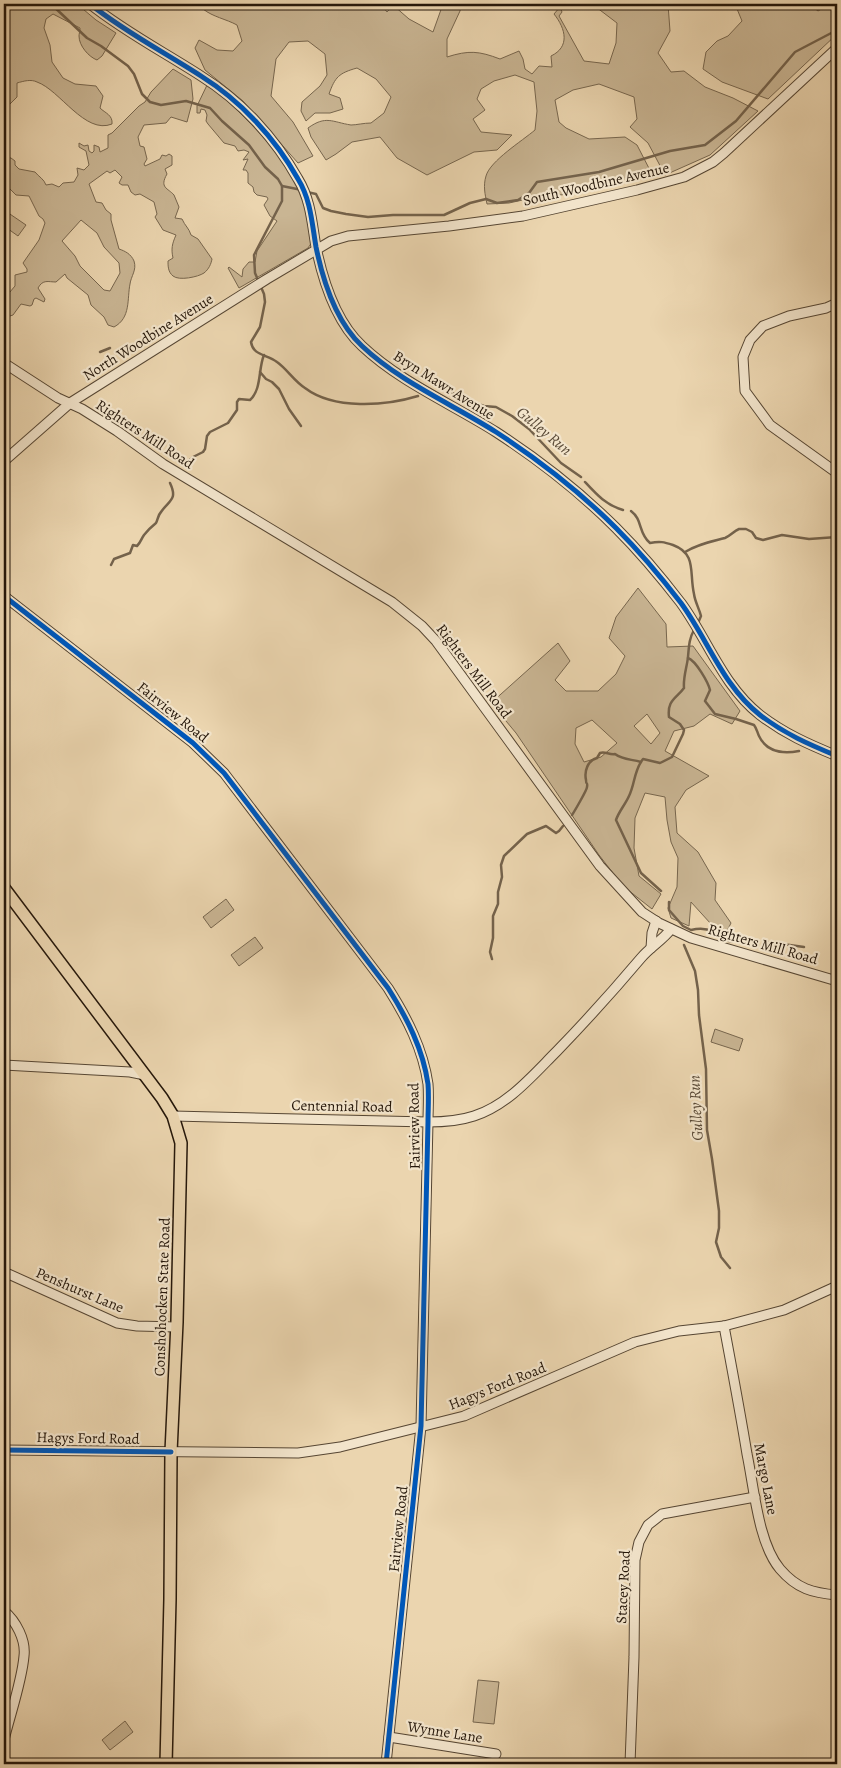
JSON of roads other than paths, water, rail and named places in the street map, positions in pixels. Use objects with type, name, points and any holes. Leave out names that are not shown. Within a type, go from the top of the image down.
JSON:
[{"type":"main road","name":"Conshohocken State Road","points":[[4,888],[162,1098],[179,1134],[181,1153],[177,1326],[171,1452],[166,1764]]},
{"type":"street","name":"Bryn Mawr Avenue","points":[[90,4],[151,47],[203,76],[239,106],[273,139],[303,187],[329,294],[348,330],[360,345],[402,376],[496,432],[567,483],[624,536],[681,604],[727,680],[758,713],[793,738],[837,756]]},
{"type":"street","name":"South Woodbine Avenue","points":[[317,250],[331,242],[348,236],[449,226],[523,216],[637,190],[684,177],[713,162],[724,153],[837,48]]},
{"type":"street","name":"North Woodbine Avenue","points":[[4,460],[70,403],[258,284],[317,250]]},
{"type":"street","points":[[837,303],[826,308],[790,316],[762,326],[750,340],[743,357],[745,391],[770,425],[837,473]]},
{"type":"street","name":"Righters Mill Road","points":[[4,363],[58,398],[117,430],[163,464],[392,602],[411,616],[436,641],[600,866],[642,912],[691,938],[837,981]]},
{"type":"street","name":"Fairview Road","points":[[4,596],[193,743],[234,784],[388,988],[403,1012],[414,1035],[422,1059],[428,1084],[428,1122],[421,1426],[386,1764]]},
{"type":"street","points":[[651,948],[652,933],[656,921]]},
{"type":"street","name":"Centennial Road","points":[[172,1116],[428,1122],[448,1122],[474,1116],[493,1108],[522,1087],[601,1005],[651,948],[672,929]]},
{"type":"street","points":[[4,1066],[130,1072],[145,1075]]},
{"type":"street","name":"Penshurst Lane","points":[[4,1272],[117,1323],[137,1326],[177,1326]]},
{"type":"street","name":"Hagys Ford Road","points":[[4,1450],[298,1453],[318,1451],[464,1416],[636,1342],[679,1332],[724,1326],[784,1310],[837,1286]]},
{"type":"street","name":"Margo Lane","points":[[724,1326],[755,1497],[768,1551],[780,1569],[793,1583],[814,1593],[837,1595]]},
{"type":"street","name":"Stacey Road","points":[[630,1764],[635,1560],[639,1542],[648,1525],[662,1514],[755,1497]]},
{"type":"street","points":[[4,1612],[14,1622],[18,1630],[22,1640],[24,1655],[4,1740]]},
{"type":"street","name":"Wynne Lane","points":[[389,1737],[496,1754]]},
{"type":"waterway","name":"Gulley Run","points":[[51,4],[87,38],[128,66],[134,74],[142,94],[150,102],[161,105],[186,101],[210,108],[249,145],[265,167],[278,179],[282,186],[282,201],[254,255],[255,273],[264,294],[265,302],[260,327],[251,342],[252,347],[257,352],[277,362],[305,388],[330,400],[345,403],[375,404],[418,396]]},
{"type":"waterway","points":[[307,192],[316,194],[323,208],[346,214],[368,217],[444,215],[470,203],[486,199],[497,203],[518,200],[529,193],[537,182],[599,172],[670,151],[705,145],[736,121],[795,52],[837,30]]},
{"type":"waterway","points":[[282,186],[302,190]]},
{"type":"waterway","points":[[100,352],[110,348]]},
{"type":"waterway","points":[[184,465],[193,457],[203,452],[207,436],[210,432],[228,423],[237,410],[239,399],[250,400],[254,395],[264,355]]},
{"type":"waterway","points":[[260,372],[279,389],[289,409],[301,426]]},
{"type":"waterway","name":"Gulley Run","points":[[434,385],[469,401],[484,406],[496,407],[512,416],[529,429],[561,463],[581,477]]},
{"type":"waterway","name":"Gulley Run","points":[[585,482],[607,502],[623,510]]},
{"type":"waterway","points":[[111,565],[114,559],[130,553],[133,545],[137,546],[145,533],[156,523],[160,513],[172,499],[173,493],[170,483]]},
{"type":"waterway","name":"Gulley Run","points":[[631,511],[637,518],[646,539],[650,543],[662,542],[673,545],[686,553],[691,565],[695,597],[701,616],[698,623]]},
{"type":"waterway","points":[[685,552],[699,545],[725,538],[739,529],[746,529],[752,532],[756,538],[763,540],[782,535],[809,539],[837,537]]},
{"type":"waterway","name":"Gulley Run","points":[[661,891],[641,873],[616,820],[629,796],[643,759],[660,763],[672,757],[683,734],[684,730],[680,724],[669,717],[669,707],[684,688],[691,636],[694,630]]},
{"type":"waterway","points":[[688,658],[698,667],[707,682],[710,690],[705,701],[715,714],[754,725],[762,742],[771,749],[781,752],[799,751]]},
{"type":"waterway","points":[[572,815],[586,789],[587,766],[600,753],[615,754],[641,762]]},
{"type":"waterway","points":[[492,959],[490,952],[493,938],[493,916],[498,904],[498,892],[502,877],[501,865],[504,856],[527,834],[546,826],[556,833],[563,826]]},
{"type":"waterway","points":[[669,902],[669,910],[683,926],[691,930],[708,930],[715,933],[721,940],[738,942],[754,940]]},
{"type":"waterway","points":[[768,942],[804,947]]},
{"type":"waterway","name":"Gulley Run","points":[[684,945],[695,971],[698,990],[699,1015],[706,1069],[707,1130],[719,1211],[719,1228],[716,1242],[721,1257],[730,1268]]}]
